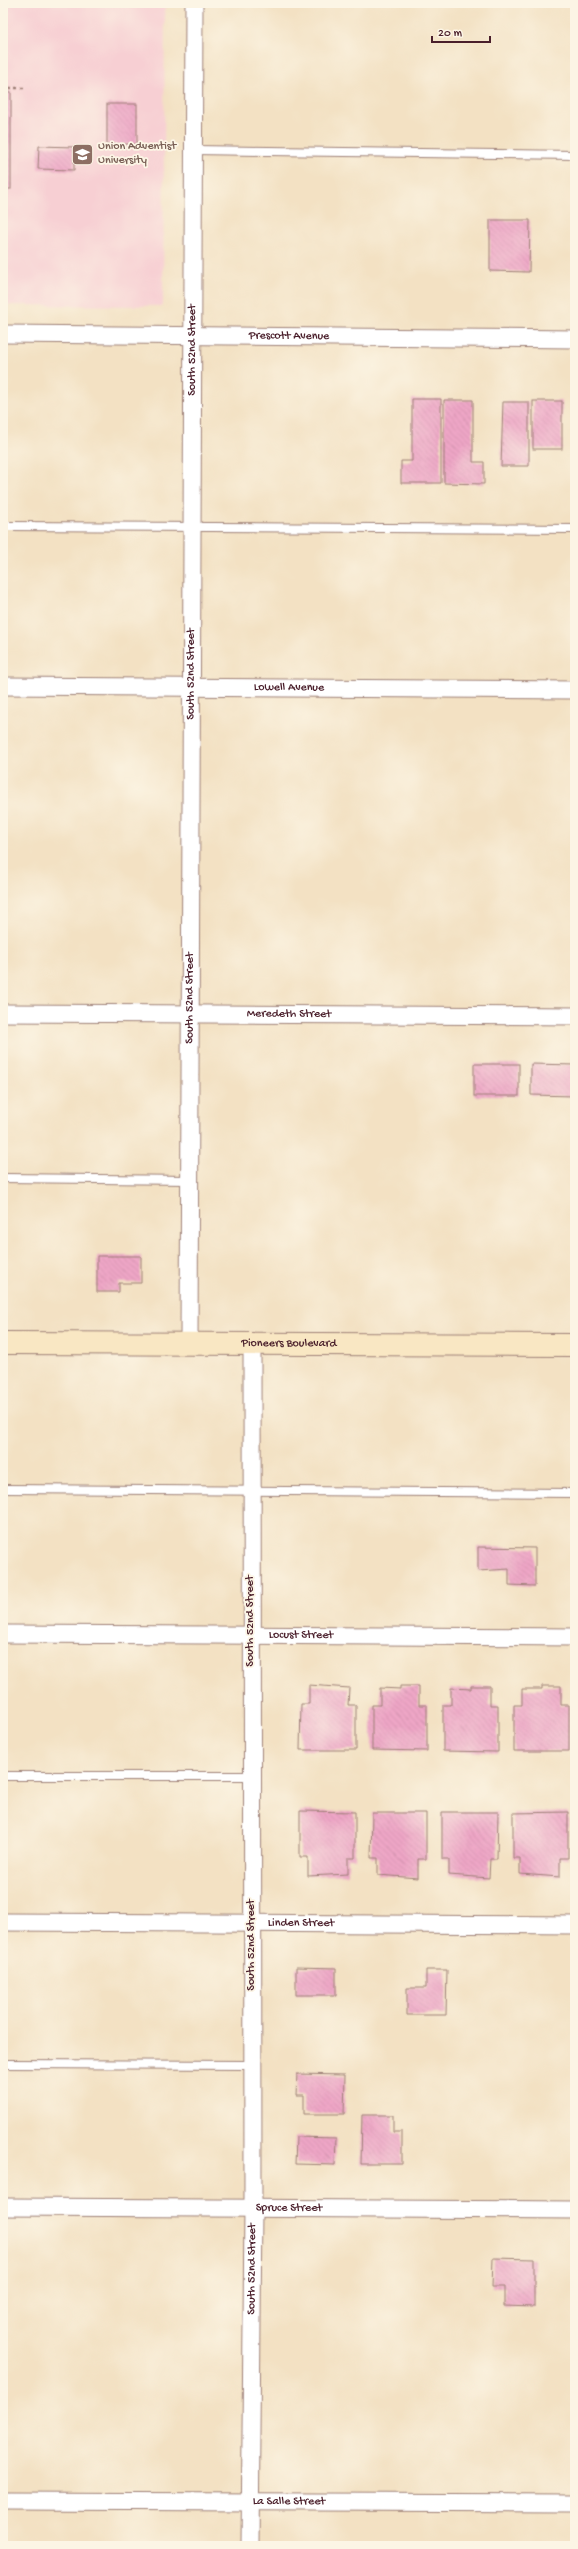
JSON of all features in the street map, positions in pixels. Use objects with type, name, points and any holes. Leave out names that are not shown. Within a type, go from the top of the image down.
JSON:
[{"type":"main road","name":"Pioneers Boulevard","points":[[3,1343],[575,1345]]},
{"type":"street","name":"South 52nd Street","points":[[189,1344],[193,687],[192,336],[194,3]]},
{"type":"street","name":"Prescott Avenue","points":[[3,334],[575,339]]},
{"type":"street","name":"Lowell Avenue","points":[[3,686],[575,690]]},
{"type":"street","name":"Meredeth Street","points":[[3,1013],[575,1016]]},
{"type":"street","name":"South 52nd Street","points":[[250,2546],[253,2065],[251,1635],[252,1344]]},
{"type":"street","name":"Locust Street","points":[[3,1634],[575,1637]]},
{"type":"street","name":"Linden Street","points":[[3,1922],[575,1925]]},
{"type":"street","name":"Spruce Street","points":[[3,2207],[575,2210]]},
{"type":"street","name":"La Salle Street","points":[[3,2501],[575,2504]]},
{"type":"lane","points":[[193,150],[575,155]]},
{"type":"lane","points":[[3,526],[575,529]]},
{"type":"lane","points":[[3,1178],[190,1180]]},
{"type":"lane","points":[[3,1489],[575,1493]]},
{"type":"lane","points":[[3,1776],[252,1776]]},
{"type":"lane","points":[[3,2064],[253,2065]]},
{"type":"path","points":[[3,88],[27,88]]},
{"type":"shaded area","name":"Union Adventist University","points":[[3,3],[165,3],[163,306],[3,305]]},
{"type":"building","points":[[3,92],[11,92],[11,189],[3,189]]},
{"type":"building","points":[[107,104],[137,104],[137,144],[107,144]]},
{"type":"building","points":[[39,146],[74,147],[74,170],[38,169]]},
{"type":"building","points":[[490,220],[530,220],[529,272],[490,271]]},
{"type":"building","points":[[412,399],[441,399],[441,483],[401,483],[401,461],[412,461]]},
{"type":"building","points":[[444,400],[473,400],[473,462],[484,462],[484,484],[444,483]]},
{"type":"building","points":[[533,401],[562,401],[562,449],[533,449]]},
{"type":"building","points":[[503,402],[529,402],[529,466],[501,466]]},
{"type":"building","points":[[474,1064],[519,1064],[519,1096],[474,1096]]},
{"type":"building","points":[[531,1064],[575,1065],[575,1096],[531,1095]]},
{"type":"building","points":[[97,1256],[141,1256],[141,1283],[119,1283],[119,1292],[97,1292]]},
{"type":"building","points":[[478,1547],[535,1548],[535,1586],[509,1585],[509,1569],[478,1571]]},
{"type":"building","points":[[309,1685],[349,1688],[348,1705],[356,1705],[356,1750],[300,1750],[301,1704],[309,1704]]},
{"type":"building","points":[[400,1686],[419,1686],[419,1705],[427,1705],[427,1751],[372,1750],[372,1705],[380,1705],[380,1688],[400,1689]]},
{"type":"building","points":[[471,1686],[490,1686],[490,1705],[498,1705],[498,1752],[443,1751],[443,1705],[451,1705],[451,1688],[471,1689]]},
{"type":"building","points":[[542,1686],[561,1686],[561,1705],[569,1705],[569,1751],[514,1751],[514,1705],[522,1705],[522,1689],[542,1689]]},
{"type":"building","points":[[300,1811],[355,1812],[355,1858],[348,1858],[348,1874],[308,1876],[308,1857],[300,1857]]},
{"type":"building","points":[[442,1812],[498,1812],[497,1859],[490,1859],[489,1878],[449,1875],[449,1859],[442,1859]]},
{"type":"building","points":[[568,1812],[568,1858],[560,1858],[560,1877],[520,1874],[520,1858],[513,1858],[513,1813]]},
{"type":"building","points":[[372,1813],[426,1813],[426,1859],[418,1859],[418,1878],[378,1875],[378,1858],[371,1858]]},
{"type":"building","points":[[296,1967],[336,1968],[336,1995],[296,1995]]},
{"type":"building","points":[[426,1970],[447,1970],[446,2015],[407,2015],[407,1988],[426,1988]]},
{"type":"building","points":[[297,2074],[345,2075],[344,2114],[304,2114],[304,2095],[296,2095]]},
{"type":"building","points":[[362,2115],[393,2115],[393,2132],[402,2132],[402,2164],[361,2164]]},
{"type":"building","points":[[296,2137],[336,2138],[335,2165],[295,2164]]},
{"type":"building","points":[[493,2258],[534,2259],[534,2307],[504,2306],[504,2287],[492,2287]]},
{"type":"place","name":"Union Adventist University","points":[[83,154]]}]
